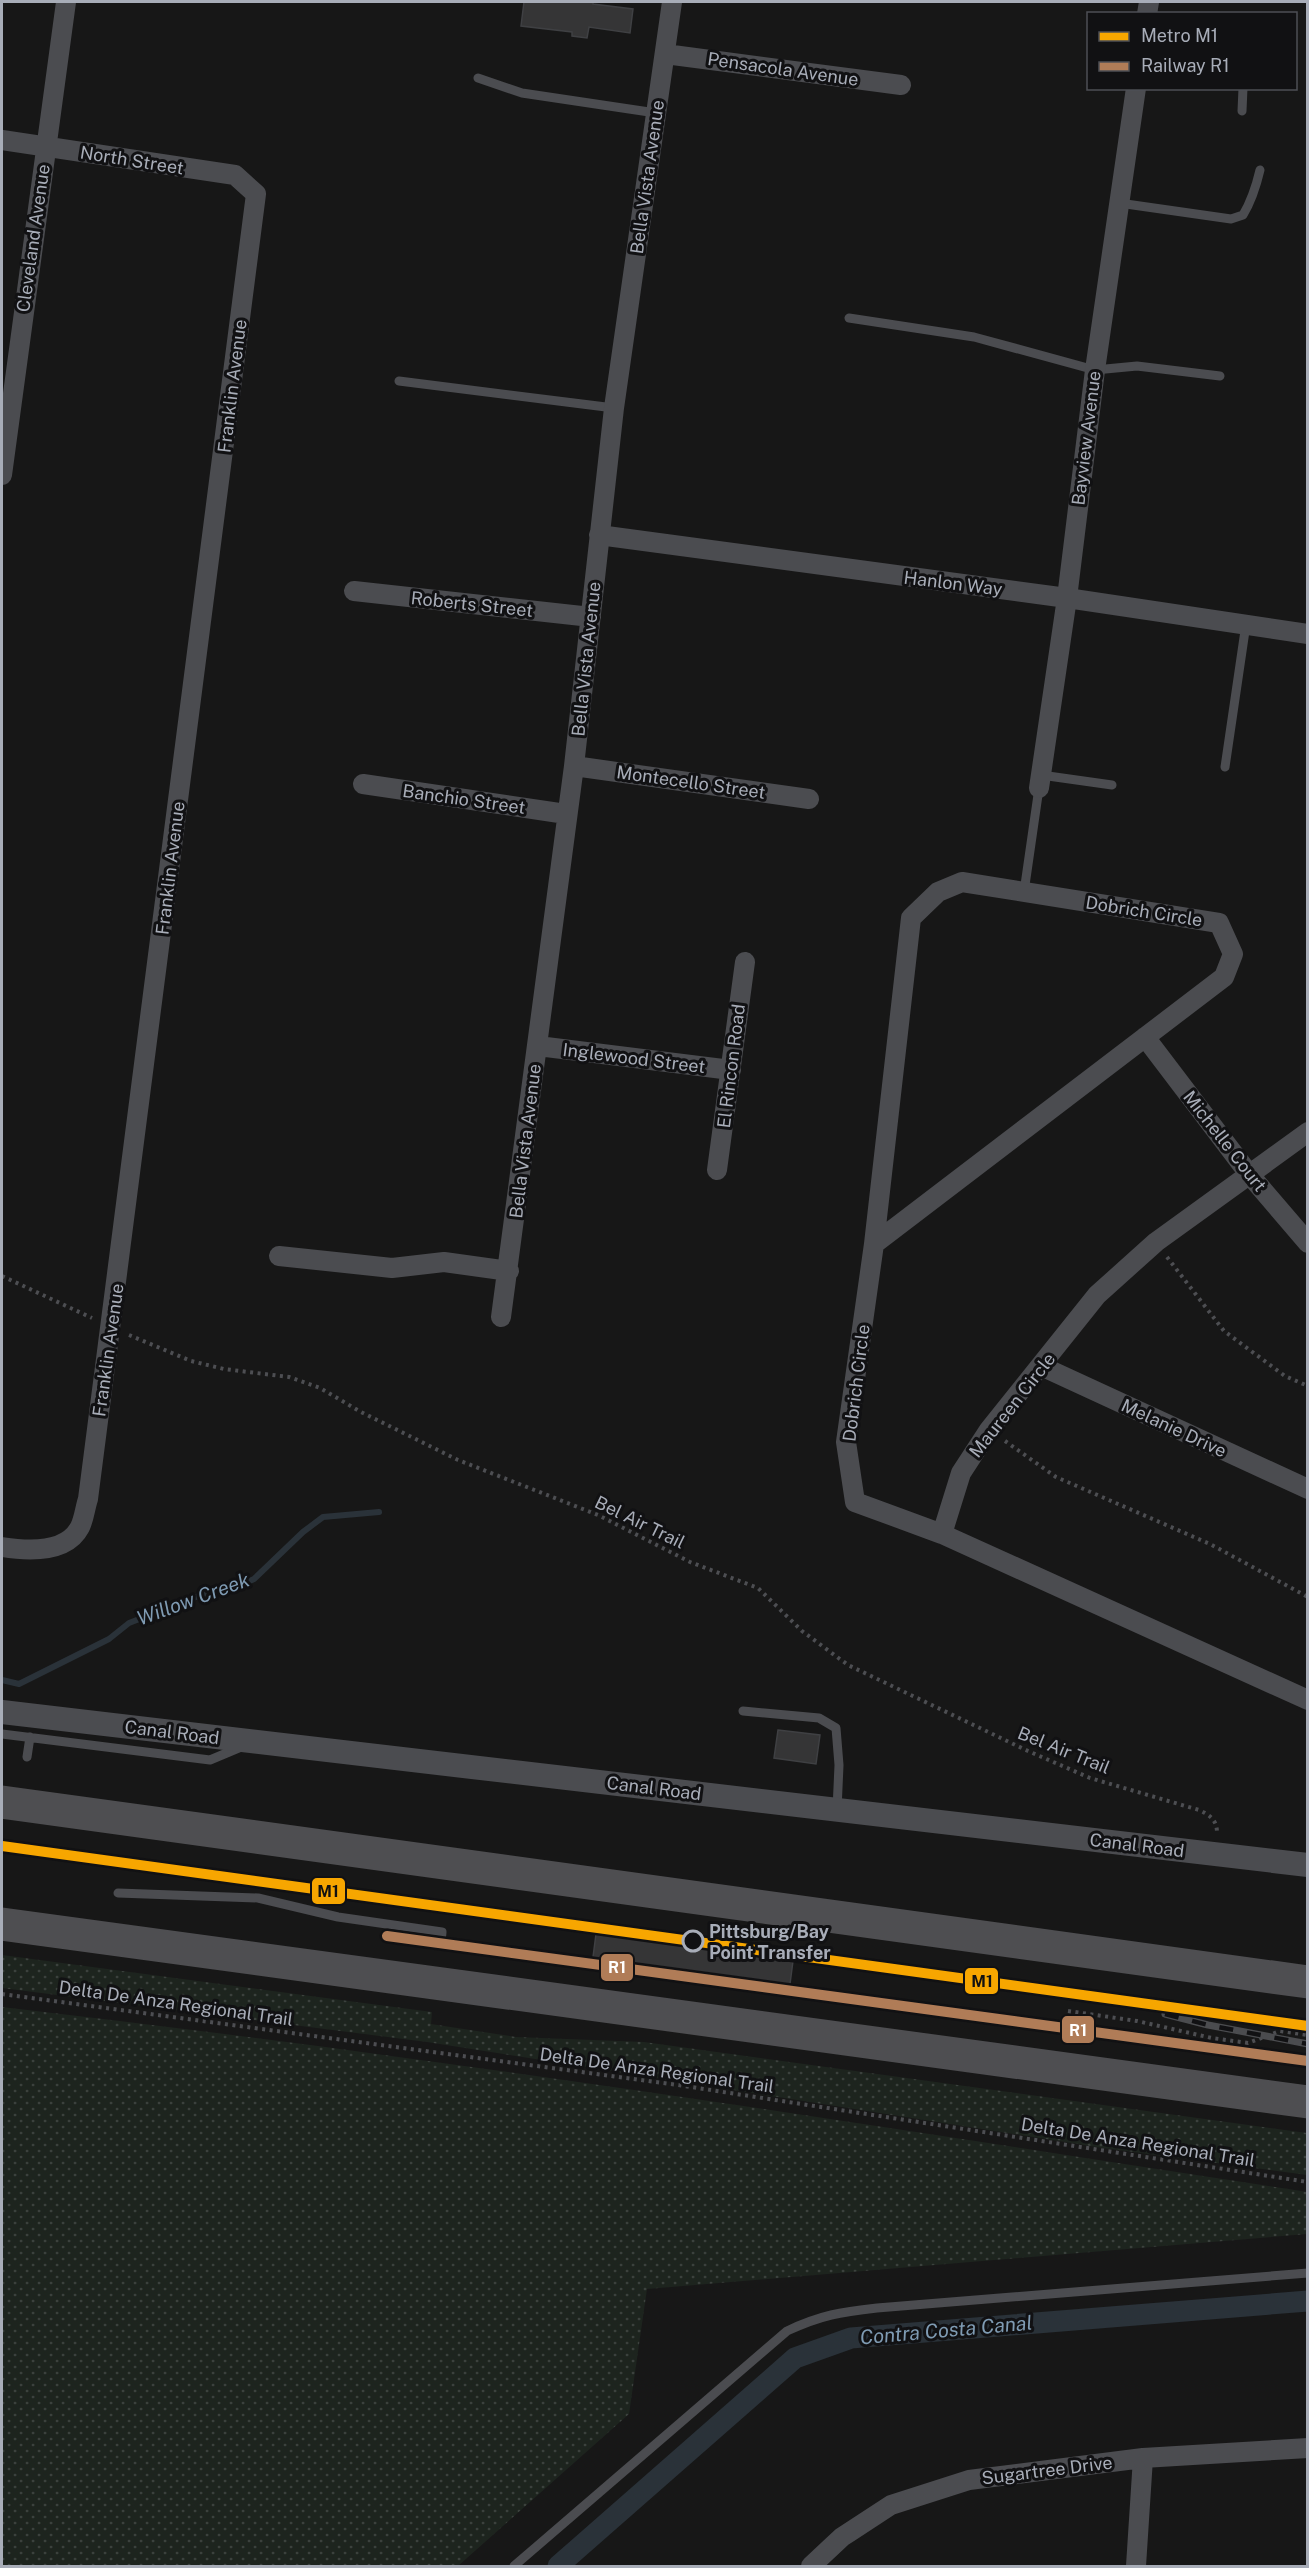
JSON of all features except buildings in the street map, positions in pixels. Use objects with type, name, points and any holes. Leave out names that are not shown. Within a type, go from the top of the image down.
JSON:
[{"type":"highway","points":[[2,1802],[1308,1982]]},
{"type":"highway","points":[[2,1924],[1308,2102]]},
{"type":"street","name":"Cleveland Avenue","points":[[2,475],[66,2]]},
{"type":"street","name":"Bella Vista Avenue","points":[[501,1317],[574,766],[614,408],[672,2]]},
{"type":"street","name":"Pensacola Avenue","points":[[665,54],[901,85]]},
{"type":"street","name":"Bayview Avenue","points":[[1040,782],[1067,598],[1095,370],[1136,90]]},
{"type":"street","name":"North Street","points":[[2,141],[235,176],[256,194]]},
{"type":"street","name":"Franklin Avenue","points":[[2,1547],[39,1550],[56,1546],[72,1538],[80,1527],[88,1499],[256,194]]},
{"type":"street","name":"Hanlon Way","points":[[599,535],[1067,598],[1308,634]]},
{"type":"street","name":"Roberts Street","points":[[354,591],[591,617]]},
{"type":"street","name":"Montecello Street","points":[[574,766],[809,799]]},
{"type":"street","name":"Banchio Street","points":[[363,784],[566,814]]},
{"type":"street","name":"Dobrich Circle","points":[[874,1244],[1224,977],[1233,954],[1219,924],[962,882],[938,892],[911,918],[874,1244],[846,1442],[855,1502],[942,1534]]},
{"type":"street","name":"El Rincon Road","points":[[717,1170],[745,962]]},
{"type":"street","name":"Michelle Court","points":[[1145,1037],[1249,1174],[1308,1243]]},
{"type":"street","name":"Inglewood Street","points":[[538,1046],[731,1070]]},
{"type":"street","name":"Maureen Circle","points":[[942,1534],[961,1473],[989,1430],[1097,1295],[1156,1242],[1308,1132]]},
{"type":"street","points":[[279,1256],[392,1268],[444,1262],[508,1271]]},
{"type":"street","name":"Melanie Drive","points":[[1041,1366],[1308,1490]]},
{"type":"street","points":[[942,1534],[1308,1700]]},
{"type":"street","name":"Canal Road","points":[[2,1712],[1308,1864]]},
{"type":"street","name":"Sugartree Drive","points":[[811,2566],[842,2537],[891,2505],[969,2480],[1143,2458],[1308,2448]]},
{"type":"street","points":[[1136,2566],[1143,2458]]},
{"type":"lane","points":[[478,78],[522,93],[656,113]]},
{"type":"lane","points":[[1242,111],[1243,90]]},
{"type":"lane","points":[[1119,202],[1231,219],[1243,215],[1254,196],[1260,170]]},
{"type":"lane","points":[[849,318],[974,337],[1095,370],[1137,366],[1220,376]]},
{"type":"lane","points":[[399,381],[614,408]]},
{"type":"lane","points":[[1225,767],[1246,624]]},
{"type":"lane","points":[[1024,892],[1040,782],[1112,785]]},
{"type":"lane","points":[[743,1711],[819,1718],[836,1728],[839,1765],[837,1810]]},
{"type":"lane","points":[[2,1734],[210,1760],[254,1741]]},
{"type":"lane","points":[[27,1756],[30,1737]]},
{"type":"lane","points":[[118,1893],[273,1900],[338,1917],[442,1932],[441,1943]]},
{"type":"lane","points":[[514,2566],[787,2331],[815,2317],[877,2308],[1308,2273]]},
{"type":"path","points":[[1156,1242],[1224,1331],[1285,1376],[1308,1386]]},
{"type":"path","name":"Bel Air Trail","points":[[2,1276],[111,1327],[191,1361],[224,1369],[289,1377],[320,1388],[361,1412],[458,1460],[598,1515],[690,1562],[758,1588],[802,1631],[848,1665],[1090,1778],[1199,1810],[1211,1816],[1217,1826],[1217,1854]]},
{"type":"path","points":[[989,1430],[1056,1477],[1210,1544],[1308,1597]]},
{"type":"path","name":"Delta De Anza Regional Trail","points":[[2,1994],[678,2085],[1308,2182]]},
{"type":"path","points":[[1068,2011],[1137,2021],[1212,2038],[1248,2043],[1280,2031],[1308,2035]]},
{"type":"shaded area","points":[[2,1955],[432,2012],[431,2024],[516,2037],[644,2042],[1307,2133],[1307,2175],[1103,2148],[427,2042],[2,1988]]},
{"type":"shaded area","points":[[2,2007],[493,2070],[819,2117],[1307,2192],[1307,2234],[647,2289],[629,2414],[458,2566],[2,2566]]},
{"type":"waterway","name":"Willow Creek","points":[[2,1680],[19,1684],[109,1639],[129,1623],[219,1588],[241,1585],[254,1579],[303,1532],[323,1517],[379,1512]]},
{"type":"waterway","name":"Contra Costa Canal","points":[[558,2566],[795,2358],[851,2338],[1308,2301]]},
{"type":"tram line","points":[[387,1936],[499,1951]]},
{"type":"railway","points":[[1064,1993],[1308,2026]]},
{"type":"railway","points":[[1165,2014],[1208,2025],[1308,2044]]},
{"type":"metro line","name":"M1","points":[[2,1846],[1308,2026]]},
{"type":"rail line","name":"R1","points":[[387,1936],[1308,2061]]},
{"type":"place","name":"Pittsburg/Bay Point Transfer","points":[[693,1941]]}]
